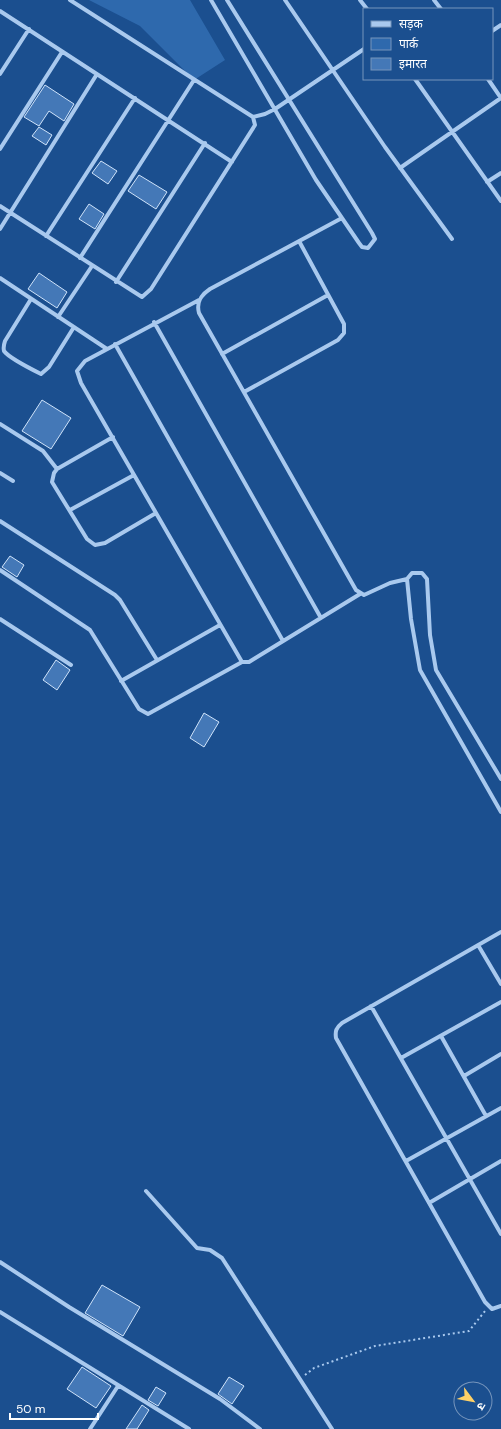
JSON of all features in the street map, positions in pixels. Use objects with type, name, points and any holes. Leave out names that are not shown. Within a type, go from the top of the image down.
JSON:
[{"type":"street","points":[[0,206],[142,298],[146,295],[255,125],[253,117],[70,0]]},
{"type":"street","points":[[211,0],[316,180],[362,247],[368,248],[375,239],[372,233],[227,0]]},
{"type":"street","points":[[285,0],[400,168],[452,239]]},
{"type":"street","points":[[360,0],[366,8]]},
{"type":"street","points":[[0,10],[232,162]]},
{"type":"street","points":[[493,30],[501,24]]},
{"type":"street","points":[[0,74],[29,29]]},
{"type":"street","points":[[253,117],[265,114],[275,109],[363,50]]},
{"type":"street","points":[[0,149],[62,52]]},
{"type":"street","points":[[0,229],[97,74]]},
{"type":"street","points":[[80,258],[194,80]]},
{"type":"street","points":[[416,80],[501,201]]},
{"type":"street","points":[[400,168],[501,98],[489,80]]},
{"type":"street","points":[[46,236],[135,98]]},
{"type":"street","points":[[116,282],[204,143]]},
{"type":"street","points":[[487,182],[501,173]]},
{"type":"street","points":[[242,662],[113,437],[80,383],[77,371],[85,361],[154,322],[199,300],[210,289],[342,218]]},
{"type":"street","points":[[244,392],[342,337],[345,329],[344,324],[299,241]]},
{"type":"street","points":[[58,317],[92,266]]},
{"type":"street","points":[[0,278],[107,349]]},
{"type":"street","points":[[222,354],[328,295]]},
{"type":"street","points":[[31,299],[4,341],[3,346],[5,351],[10,355],[41,374],[49,367],[74,327]]},
{"type":"street","points":[[199,300],[198,313],[360,594]]},
{"type":"street","points":[[154,322],[321,618]]},
{"type":"street","points":[[115,344],[283,641]]},
{"type":"street","points":[[0,424],[43,451],[57,469]]},
{"type":"street","points":[[113,437],[57,469],[54,473],[52,482],[87,539],[95,545],[105,543],[156,514]]},
{"type":"street","points":[[0,473],[13,481]]},
{"type":"street","points":[[70,510],[134,474]]},
{"type":"street","points":[[0,521],[115,595],[120,600],[157,660]]},
{"type":"street","points":[[0,570],[90,630],[139,709],[148,714],[242,662],[249,662],[360,594],[364,595],[390,583],[407,579]]},
{"type":"street","points":[[501,779],[436,670],[430,635],[428,583],[425,576],[422,573],[408,574],[407,579],[411,619],[420,670],[501,812]]},
{"type":"street","points":[[0,620],[71,665]]},
{"type":"street","points":[[121,681],[220,625]]},
{"type":"street","points":[[501,932],[342,1023],[337,1027],[335,1033],[336,1038],[489,1307],[492,1309],[501,1306]]},
{"type":"street","points":[[478,945],[501,984]]},
{"type":"street","points":[[401,1058],[501,1002]]},
{"type":"street","points":[[371,1006],[501,1234]]},
{"type":"street","points":[[441,1036],[486,1116]]},
{"type":"street","points":[[464,1076],[501,1054]]},
{"type":"street","points":[[406,1161],[501,1108]]},
{"type":"street","points":[[429,1203],[501,1161]]},
{"type":"street","points":[[146,1191],[197,1248],[210,1250],[222,1258],[332,1429]]},
{"type":"street","points":[[0,1262],[69,1307],[220,1399],[260,1429]]},
{"type":"street","points":[[0,1312],[189,1429]]},
{"type":"street","points":[[90,1429],[118,1386]]},
{"type":"path","points":[[299,1379],[314,1368],[375,1346],[469,1331],[489,1307]]},
{"type":"green space","points":[[89,0],[190,0],[225,60],[194,80],[140,26]]},
{"type":"building","points":[[45,85],[74,104],[64,121],[49,111],[39,126],[24,117]]},
{"type":"building","points":[[39,127],[52,135],[46,145],[32,136]]},
{"type":"building","points":[[101,161],[117,171],[108,184],[92,173]]},
{"type":"building","points":[[139,175],[167,192],[156,209],[128,191]]},
{"type":"building","points":[[89,204],[104,214],[95,229],[79,219]]},
{"type":"building","points":[[39,273],[67,292],[57,308],[28,289]]},
{"type":"building","points":[[42,400],[71,418],[51,449],[22,431]]},
{"type":"building","points":[[10,556],[24,565],[17,577],[2,567]]},
{"type":"building","points":[[56,660],[70,670],[57,690],[43,680]]},
{"type":"building","points":[[204,713],[219,722],[204,747],[190,738]]},
{"type":"building","points":[[102,1285],[140,1307],[123,1336],[85,1313]]},
{"type":"building","points":[[82,1367],[111,1386],[96,1408],[67,1389]]},
{"type":"building","points":[[229,1377],[244,1386],[232,1404],[218,1394]]},
{"type":"building","points":[[156,1387],[166,1393],[158,1406],[148,1400]]},
{"type":"building","points":[[142,1405],[149,1410],[137,1429],[126,1429]]}]
